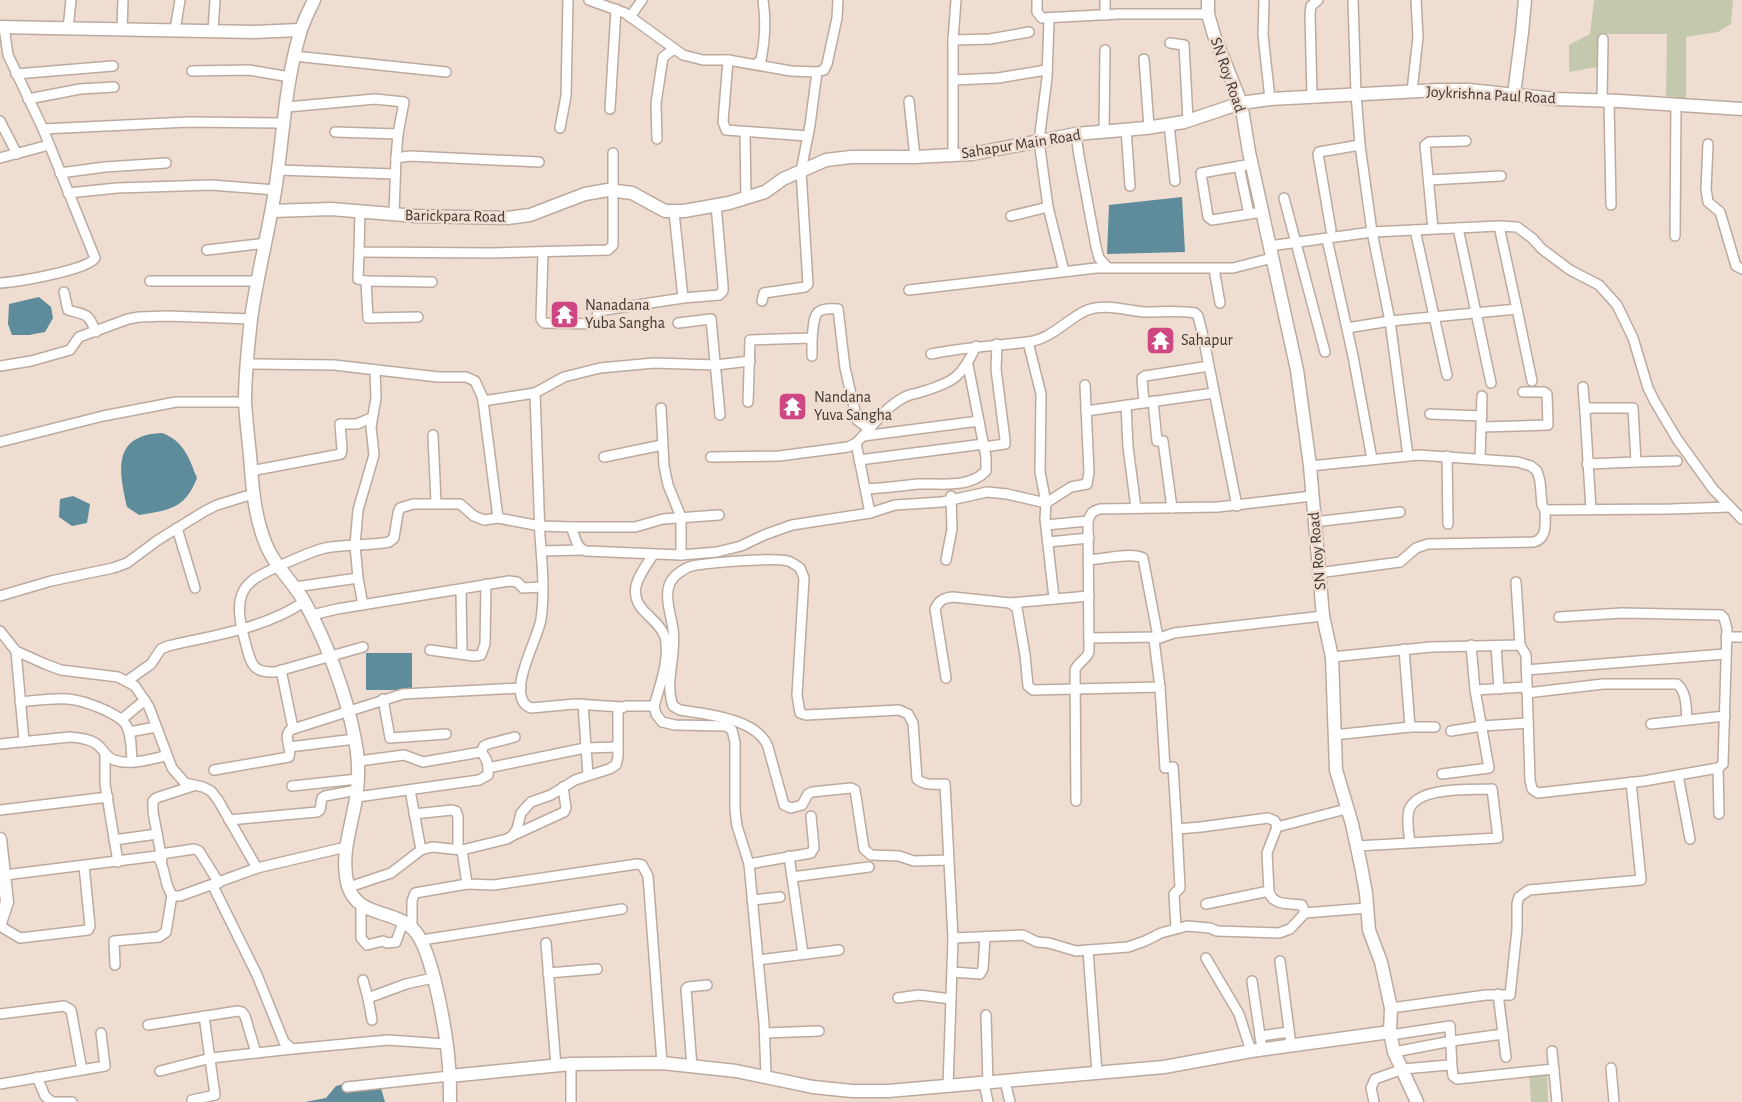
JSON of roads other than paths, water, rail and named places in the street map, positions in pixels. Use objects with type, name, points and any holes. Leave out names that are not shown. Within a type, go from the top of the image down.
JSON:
[{"type":"street","points":[[68,29],[71,0]]},
{"type":"street","points":[[122,30],[123,0]]},
{"type":"street","points":[[175,30],[180,0]]},
{"type":"street","points":[[213,31],[214,0]]},
{"type":"street","points":[[314,0],[300,30],[290,77],[272,211],[251,319],[245,402],[253,494],[265,542],[312,615],[329,656],[355,739],[359,761],[357,789],[346,847],[345,870],[349,887],[353,898],[361,905],[408,925],[422,940],[433,978],[446,1044],[450,1102]]},
{"type":"street","points":[[560,128],[566,96],[568,0]]},
{"type":"street","points":[[589,0],[616,9],[630,17],[683,55],[703,60],[728,60],[791,71],[817,72],[824,70],[827,64],[837,18],[838,0]]},
{"type":"street","points":[[630,17],[642,0]]},
{"type":"street","points":[[756,64],[761,60],[763,45],[765,19],[763,0]]},
{"type":"street","points":[[953,154],[956,0]]},
{"type":"street","points":[[1037,0],[1038,16],[1049,19],[1105,15],[1208,14]]},
{"type":"street","points":[[1105,0],[1105,15]]},
{"type":"street","name":"SN Roy Road","points":[[1208,0],[1208,14],[1214,35],[1241,103],[1245,165],[1250,190],[1262,212],[1297,370],[1310,466],[1323,616],[1332,657],[1336,770],[1357,846],[1369,930],[1380,962],[1391,1008],[1394,1052],[1417,1102]]},
{"type":"street","points":[[1264,0],[1264,44],[1270,99]]},
{"type":"street","points":[[1312,96],[1310,14],[1311,6],[1318,0]]},
{"type":"street","points":[[1342,0],[1353,1],[1360,145],[1372,232],[1390,321],[1408,456]]},
{"type":"street","points":[[1412,91],[1418,37],[1416,0]]},
{"type":"street","points":[[1514,94],[1525,0]]},
{"type":"street","points":[[610,109],[616,9]]},
{"type":"street","points":[[1049,19],[1047,78],[1039,141],[1048,207],[1064,271]]},
{"type":"street","points":[[0,283],[75,269],[93,262],[94,254],[43,129],[16,74],[2,27],[213,31],[300,30]]},
{"type":"street","points":[[954,40],[975,41],[1029,32]]},
{"type":"street","points":[[1603,39],[1611,205]]},
{"type":"street","points":[[1170,43],[1183,43],[1184,46],[1188,120]]},
{"type":"street","points":[[657,139],[656,103],[663,57],[674,49]]},
{"type":"street","points":[[1104,131],[1105,50]]},
{"type":"street","points":[[294,57],[446,72]]},
{"type":"street","points":[[1144,59],[1149,127]]},
{"type":"street","points":[[728,60],[723,125],[726,130],[808,136]]},
{"type":"street","points":[[16,74],[113,66]]},
{"type":"street","points":[[192,71],[249,70],[290,77]]},
{"type":"street","points":[[954,80],[998,78],[1046,70]]},
{"type":"street","points":[[762,302],[764,293],[804,287],[808,284],[801,171],[817,72]]},
{"type":"street","points":[[28,99],[80,89],[114,87]]},
{"type":"street","name":"Joykrishna Paul Road","points":[[1241,103],[1312,96],[1469,90],[1555,99],[1742,109]]},
{"type":"street","points":[[286,106],[375,99],[404,102],[398,134],[394,214]]},
{"type":"street","points":[[909,101],[915,157]]},
{"type":"street","name":"Sahapur Main Road","points":[[801,171],[826,160],[851,157],[972,154],[1076,134],[1169,124],[1241,103]]},
{"type":"street","points":[[1675,236],[1676,104]]},
{"type":"street","points":[[0,121],[17,154]]},
{"type":"street","points":[[43,129],[188,122],[284,123]]},
{"type":"street","points":[[1169,124],[1175,181]]},
{"type":"street","points":[[1126,129],[1130,186]]},
{"type":"street","points":[[335,132],[398,134]]},
{"type":"street","points":[[745,132],[746,198]]},
{"type":"street","points":[[1076,134],[1078,156],[1096,247],[1099,258],[1107,267]]},
{"type":"street","points":[[1433,229],[1426,143],[1466,141]]},
{"type":"street","points":[[1708,144],[1706,189],[1708,202],[1720,212],[1736,266],[1742,269]]},
{"type":"street","points":[[0,158],[49,145]]},
{"type":"street","points":[[1360,145],[1318,154],[1329,234],[1372,459]]},
{"type":"street","points":[[359,252],[595,252],[612,248],[614,245],[613,153]]},
{"type":"street","points":[[396,158],[410,156],[539,162]]},
{"type":"street","points":[[60,173],[166,163]]},
{"type":"street","points":[[1245,165],[1200,174],[1208,217],[1212,220],[1262,212]]},
{"type":"street","points":[[278,170],[395,174]]},
{"type":"street","name":"Barickpara Road","points":[[272,211],[331,208],[394,214],[507,218],[530,214],[597,191],[613,190],[632,193],[658,208],[674,212],[716,206],[765,192],[783,179],[801,171]]},
{"type":"street","points":[[1429,180],[1501,176]]},
{"type":"street","points":[[68,193],[117,188],[211,185],[275,190]]},
{"type":"street","points":[[1249,214],[1250,190]]},
{"type":"street","points":[[1284,198],[1325,352]]},
{"type":"street","points":[[543,252],[541,319],[544,323],[593,324],[596,322],[598,311],[719,295],[723,291],[716,206]]},
{"type":"street","points":[[1011,216],[1048,207]]},
{"type":"street","points":[[360,211],[358,279],[432,282]]},
{"type":"street","points":[[674,212],[683,298]]},
{"type":"street","points":[[909,290],[1107,267],[1214,269],[1233,267],[1295,243],[1329,234],[1499,226],[1517,228],[1570,270],[1599,285],[1617,305],[1633,338],[1648,388],[1655,402],[1677,439],[1713,489],[1742,519]]},
{"type":"street","points":[[1499,226],[1532,381]]},
{"type":"street","points":[[1458,228],[1491,383]]},
{"type":"street","points":[[1415,230],[1447,375]]},
{"type":"street","points":[[207,250],[266,243]]},
{"type":"street","points":[[1214,269],[1220,303]]},
{"type":"street","points":[[150,281],[258,281]]},
{"type":"street","points":[[366,281],[368,318],[418,316]]},
{"type":"street","points":[[64,292],[68,310],[80,311],[89,317],[96,332]]},
{"type":"street","points":[[931,354],[976,346],[1028,342],[1049,335],[1083,312],[1093,309],[1111,307],[1143,312],[1191,312],[1198,316],[1237,506]]},
{"type":"street","points":[[812,356],[814,315],[821,309],[838,309],[845,368],[857,420],[866,432]]},
{"type":"street","points":[[1347,328],[1390,321],[1517,309]]},
{"type":"street","points":[[0,366],[31,361],[70,350],[76,339],[128,319],[150,315],[251,319]]},
{"type":"street","points":[[678,323],[711,319],[720,415]]},
{"type":"street","points":[[748,402],[750,343],[753,338],[812,338]]},
{"type":"street","points":[[1028,342],[1041,394],[1040,472],[1046,503],[1046,525],[1054,598]]},
{"type":"street","points":[[859,459],[1005,444],[996,369],[997,344]]},
{"type":"street","points":[[711,457],[794,454],[838,449],[856,443],[903,398],[955,379],[968,365],[976,346]]},
{"type":"street","points":[[483,401],[535,393],[564,377],[600,368],[654,363],[716,365],[750,361]]},
{"type":"street","points":[[248,364],[320,364],[472,378],[483,401],[498,518]]},
{"type":"street","points":[[866,489],[919,484],[952,485],[967,482],[986,471],[984,445],[968,365]]},
{"type":"street","points":[[1172,508],[1163,441],[1157,441],[1149,402],[1141,383],[1142,378],[1209,366]]},
{"type":"street","points":[[363,605],[354,545],[358,510],[374,455],[371,418],[376,398],[375,370]]},
{"type":"street","points":[[542,551],[582,550],[681,555],[726,550],[792,525],[870,513],[895,505],[951,500],[975,493],[997,492],[1046,503],[1071,487],[1087,484],[1089,472],[1085,385]]},
{"type":"street","points":[[1583,387],[1591,510]]},
{"type":"street","points":[[1482,427],[1548,425],[1547,394],[1523,392]]},
{"type":"street","points":[[535,393],[542,551],[541,621],[524,665],[521,688],[523,701],[531,708],[583,704],[622,707],[654,706]]},
{"type":"street","points":[[1086,411],[1214,393]]},
{"type":"street","points":[[1480,458],[1482,396]]},
{"type":"street","points":[[0,442],[103,416],[176,402],[245,402]]},
{"type":"street","points":[[1126,405],[1128,455],[1136,508]]},
{"type":"street","points":[[661,408],[662,445],[669,485],[681,517],[681,555]]},
{"type":"street","points":[[1585,412],[1589,408],[1633,408],[1636,462]]},
{"type":"street","points":[[1430,414],[1482,416]]},
{"type":"street","points":[[251,471],[341,454],[340,424],[357,424],[371,418]]},
{"type":"street","points":[[866,432],[979,421]]},
{"type":"street","points":[[433,435],[436,503]]},
{"type":"street","points":[[856,443],[870,513]]},
{"type":"street","points":[[604,457],[662,445]]},
{"type":"street","points":[[1310,466],[1408,456],[1447,456],[1518,462],[1531,466],[1537,471],[1542,505],[1545,510],[1544,536],[1540,541],[1534,543],[1428,544],[1416,548],[1400,562],[1318,573]]},
{"type":"street","points":[[1447,456],[1448,524]]},
{"type":"street","points":[[1587,464],[1677,461]]},
{"type":"street","points":[[946,560],[952,529],[952,485]]},
{"type":"street","points":[[0,596],[127,563],[177,528],[217,505],[253,494]]},
{"type":"street","points":[[1076,801],[1075,670],[1077,665],[1088,657],[1088,521],[1094,510],[1237,506],[1312,496]]},
{"type":"street","points":[[363,647],[266,673],[252,664],[243,630],[241,596],[246,586],[254,579],[314,551],[336,546],[389,542],[394,538],[400,508],[413,504],[460,504],[474,516],[484,520],[498,518],[540,526],[635,527],[663,519],[719,515]]},
{"type":"street","points":[[1545,510],[1729,507]]},
{"type":"street","points":[[1314,522],[1400,512]]},
{"type":"street","points":[[1046,525],[1088,521]]},
{"type":"street","points":[[571,526],[582,550]]},
{"type":"street","points":[[177,528],[195,588]]},
{"type":"street","points":[[1048,542],[1089,538]]},
{"type":"street","points":[[653,555],[637,580],[635,590],[636,600],[642,610],[658,624],[664,636],[666,654],[654,706],[656,714],[662,722],[726,726],[732,730],[735,742],[736,818],[749,864],[765,1033],[766,1076]]},
{"type":"street","points":[[1089,560],[1139,555],[1143,558],[1162,636]]},
{"type":"street","points":[[948,1087],[953,939],[949,860],[945,784],[921,783],[917,779],[913,723],[908,714],[892,709],[806,715],[800,712],[797,696],[804,578],[800,568],[789,561],[730,562],[691,566],[682,570],[670,583],[668,594],[675,644],[669,685],[669,696],[673,706],[680,710],[736,720],[759,732],[765,739],[780,795],[784,805],[788,807],[802,805],[808,794],[812,792],[851,788],[855,790],[864,849],[871,855],[899,856],[914,861],[949,860]]},
{"type":"street","points":[[295,587],[358,578]]},
{"type":"street","points":[[312,615],[513,580],[523,588],[542,587]]},
{"type":"street","points":[[1516,582],[1520,645],[1526,655],[1532,789],[1538,793],[1631,782],[1718,768],[1723,764],[1725,756],[1726,637],[1724,618],[1721,615],[1714,613],[1622,613],[1559,617]]},
{"type":"street","points":[[430,650],[481,655],[484,651],[486,585]]},
{"type":"street","points":[[461,590],[462,654]]},
{"type":"street","points":[[946,678],[935,609],[938,602],[944,598],[1010,603],[1089,596]]},
{"type":"street","points":[[128,681],[151,664],[161,649],[243,630],[274,620],[304,602]]},
{"type":"street","points":[[1010,603],[1017,608],[1028,686],[1033,690],[1160,687]]},
{"type":"street","points":[[1089,638],[1162,636],[1323,616]]},
{"type":"street","points":[[0,631],[16,651],[61,670],[118,677],[135,686],[145,700],[172,768],[185,783],[211,791],[257,868]]},
{"type":"street","points":[[1162,636],[1154,640],[1166,768],[1173,766],[1180,888],[1174,894],[1176,929]]},
{"type":"street","points":[[1726,637],[1742,637]]},
{"type":"street","points":[[1442,774],[1489,768],[1475,690],[1471,645]]},
{"type":"street","points":[[1332,657],[1404,649],[1520,645]]},
{"type":"street","points":[[1496,646],[1499,689]]},
{"type":"street","points":[[1404,649],[1410,727]]},
{"type":"street","points":[[16,651],[24,741]]},
{"type":"street","points":[[1526,670],[1725,654]]},
{"type":"street","points":[[281,670],[293,729]]},
{"type":"street","points":[[1475,690],[1527,690],[1603,684],[1677,684],[1684,694],[1687,720]]},
{"type":"street","points":[[214,770],[289,757],[287,732],[383,699],[416,692],[521,688]]},
{"type":"street","points":[[20,702],[58,698],[79,699],[122,719],[129,732],[132,762]]},
{"type":"street","points":[[383,699],[390,738],[446,734]]},
{"type":"street","points":[[122,719],[145,700]]},
{"type":"street","points":[[583,704],[588,775]]},
{"type":"street","points":[[512,836],[525,807],[588,775],[616,765],[618,710],[622,707]]},
{"type":"street","points":[[1651,724],[1725,716]]},
{"type":"street","points":[[1451,731],[1528,723]]},
{"type":"street","points":[[129,732],[156,727]]},
{"type":"street","points":[[1334,735],[1410,727],[1435,727]]},
{"type":"street","points":[[481,752],[488,744],[515,737]]},
{"type":"street","points":[[0,744],[80,738],[98,744],[105,755],[113,760],[132,762],[166,756]]},
{"type":"street","points":[[289,747],[355,739]]},
{"type":"street","points":[[489,768],[585,748],[618,747]]},
{"type":"street","points":[[359,761],[404,755],[423,762],[481,752]]},
{"type":"street","points":[[292,786],[410,790],[479,780],[488,775],[489,768],[481,752]]},
{"type":"street","points":[[105,755],[108,797],[118,862]]},
{"type":"street","points":[[1718,768],[1719,814]]},
{"type":"street","points":[[1678,775],[1690,838]]},
{"type":"street","points":[[1391,1008],[1498,994],[1510,995],[1519,897],[1529,890],[1641,880],[1631,782]]},
{"type":"street","points":[[195,785],[153,801],[161,858],[168,890],[172,894],[180,896],[257,868],[346,847]]},
{"type":"street","points":[[349,887],[391,873],[421,850],[432,847],[460,849],[498,842],[564,812],[566,808],[563,787]]},
{"type":"street","points":[[229,820],[317,812],[325,796],[357,789]]},
{"type":"street","points":[[1357,846],[1410,843],[1498,838],[1492,789],[1436,792],[1417,799],[1410,807],[1407,818],[1410,843]]},
{"type":"street","points":[[410,790],[421,850]]},
{"type":"street","points":[[0,810],[108,797]]},
{"type":"street","points":[[1277,827],[1346,809]]},
{"type":"street","points":[[414,814],[456,811],[459,817],[460,849],[467,884]]},
{"type":"street","points":[[749,864],[811,852],[814,848],[811,816]]},
{"type":"street","points":[[1177,829],[1268,818],[1275,821],[1277,827],[1267,853],[1270,898],[1275,902],[1302,905],[1305,914]]},
{"type":"street","points":[[114,840],[157,834]]},
{"type":"street","points":[[0,838],[5,875],[3,896],[7,902],[0,924],[20,938],[88,930],[90,926],[84,866]]},
{"type":"street","points":[[5,875],[157,856],[161,858],[194,849],[199,851],[204,857],[285,1042],[292,1049]]},
{"type":"street","points":[[789,856],[803,954]]},
{"type":"street","points":[[361,905],[361,938],[367,945],[383,941],[396,942],[408,925],[415,892],[467,884],[494,885],[642,865],[648,876],[662,1064]]},
{"type":"street","points":[[792,877],[869,867]]},
{"type":"street","points":[[1206,904],[1269,891]]},
{"type":"street","points":[[115,965],[114,941],[159,937],[166,932],[172,894]]},
{"type":"street","points":[[752,900],[780,897]]},
{"type":"street","points":[[953,939],[1023,935],[1037,942],[1069,950],[1119,948],[1137,945],[1161,933],[1194,927],[1217,931],[1279,933],[1290,929],[1305,914],[1367,908]]},
{"type":"street","points":[[422,940],[622,909]]},
{"type":"street","points":[[952,972],[980,974],[983,969],[985,937]]},
{"type":"street","points":[[546,943],[556,1066]]},
{"type":"street","points":[[758,960],[839,950]]},
{"type":"street","points":[[1088,950],[1097,1073]]},
{"type":"street","points":[[1206,958],[1239,1014],[1256,1050]]},
{"type":"street","points":[[1280,961],[1291,1046]]},
{"type":"street","points":[[548,973],[597,969]]},
{"type":"street","points":[[368,998],[406,984],[433,978]]},
{"type":"street","points":[[363,980],[372,1020]]},
{"type":"street","points":[[1252,981],[1260,1036],[1256,1050]]},
{"type":"street","points":[[693,1067],[686,989],[707,985]]},
{"type":"street","points":[[1498,994],[1506,1057]]},
{"type":"street","points":[[898,998],[919,995],[951,999]]},
{"type":"street","points":[[0,1014],[64,1006],[71,1010],[82,1070]]},
{"type":"street","points":[[148,1025],[232,1011],[242,1012],[256,1053]]},
{"type":"street","points":[[986,1015],[988,1102]]},
{"type":"street","points":[[192,1102],[192,1100],[215,1095],[204,1016]]},
{"type":"street","points":[[347,1087],[571,1064],[662,1064],[766,1076],[851,1096],[1164,1067],[1256,1050],[1447,1025],[1452,1030],[1452,1068],[1453,1076],[1457,1079],[1554,1069]]},
{"type":"street","points":[[765,1033],[819,1031]]},
{"type":"street","points":[[1260,1036],[1289,1032]]},
{"type":"street","points":[[0,1084],[105,1066],[101,1033]]},
{"type":"street","points":[[1394,1052],[1503,1034]]},
{"type":"street","points":[[160,1071],[211,1058],[292,1049],[388,1040],[446,1044]]},
{"type":"street","points":[[1552,1051],[1557,1102]]},
{"type":"street","points":[[571,1064],[571,1102]]},
{"type":"street","points":[[1374,1102],[1371,1088],[1375,1079],[1403,1069],[1446,1065],[1452,1068]]},
{"type":"street","points":[[1611,1068],[1614,1102]]},
{"type":"street","points":[[37,1077],[45,1096],[53,1102],[72,1102]]},
{"type":"street","points":[[1005,1082],[1010,1102]]},
{"type":"water","points":[[1182,197],[1185,252],[1107,254],[1109,205]]},
{"type":"water","points":[[39,297],[51,307],[53,318],[45,332],[12,335],[8,324],[9,304]]},
{"type":"water","points":[[162,433],[181,445],[197,478],[187,496],[175,506],[139,515],[127,507],[122,480],[123,456],[127,447],[135,440],[146,435]]},
{"type":"water","points":[[73,496],[90,504],[87,523],[72,526],[59,517],[60,499]]},
{"type":"water","points":[[366,653],[412,653],[412,690],[366,690]]},
{"type":"water","points":[[357,1080],[379,1081],[385,1102],[305,1102],[326,1098],[336,1086]]},
{"type":"place","name":"Nanadana Yuba Sangha","points":[[564,314]]},
{"type":"place","name":"Sahapur","points":[[1160,340]]},
{"type":"place","name":"Nandana Yuva Sangha","points":[[793,406]]}]
